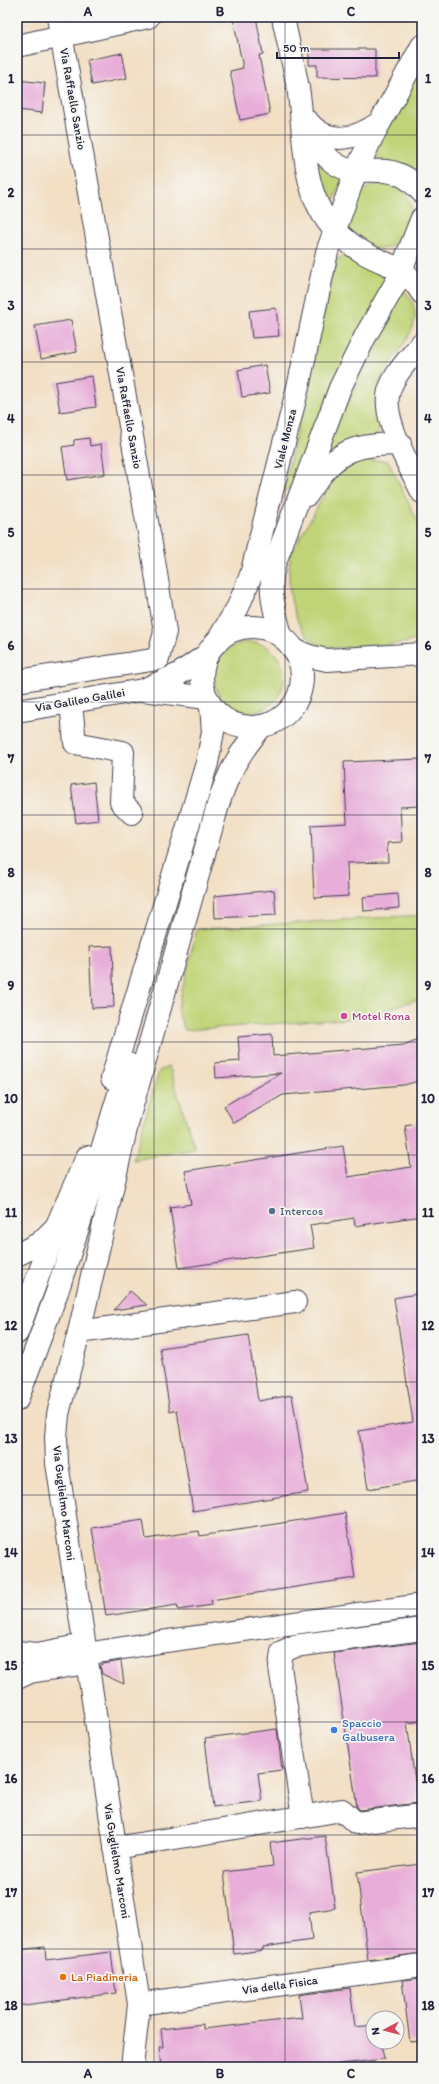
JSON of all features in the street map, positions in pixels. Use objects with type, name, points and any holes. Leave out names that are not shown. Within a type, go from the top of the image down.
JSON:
[{"type":"street","points":[[17,46],[60,26],[148,17]]},
{"type":"street","points":[[283,17],[299,93],[309,177],[321,210],[335,230],[366,254],[401,269],[412,279],[422,293]]},
{"type":"street","name":"Via Raffaello Sanzio","points":[[17,681],[158,659],[164,632],[155,567],[60,26]]},
{"type":"street","name":"Viale Monza","points":[[213,648],[238,607],[251,575],[299,383],[324,265],[335,230],[356,171],[379,123],[422,46]]},
{"type":"street","points":[[299,93],[314,138],[324,154],[344,167],[356,171],[385,171],[398,173],[411,181],[422,192]]},
{"type":"street","name":"Viale Monza","points":[[308,122],[319,133],[342,138],[358,136],[379,123]]},
{"type":"street","points":[[209,702],[229,722],[240,726],[258,727],[275,722],[288,712],[298,698],[301,687],[301,665],[287,643],[273,603],[271,582],[273,568],[340,388],[401,269],[422,218]]},
{"type":"street","points":[[422,342],[394,380],[388,394],[390,419],[400,444],[417,468],[422,492]]},
{"type":"street","points":[[289,523],[319,477],[339,456],[361,446],[400,444]]},
{"type":"street","points":[[17,1333],[57,1225],[92,1143],[207,763],[213,732],[209,702],[202,676],[213,648],[229,633],[247,628],[265,629],[309,656],[328,660],[422,654]]},
{"type":"street","name":"Via Galileo Galilei","points":[[17,711],[143,690],[179,674],[213,648]]},
{"type":"street","points":[[301,687],[314,670],[328,660]]},
{"type":"street","name":"Via Galileo Galilei","points":[[143,690],[209,702]]},
{"type":"street","points":[[71,703],[75,743],[123,752],[121,802],[132,813]]},
{"type":"street","points":[[17,1400],[57,1292],[84,1209],[214,782],[226,759],[258,727]]},
{"type":"street","name":"Via Guglielmo Marconi","points":[[132,2067],[139,2004],[57,1464],[56,1437],[58,1414],[79,1332],[128,1116],[218,804],[231,769],[258,727]]},
{"type":"street","points":[[17,1255],[40,1242],[57,1225]]},
{"type":"street","points":[[79,1332],[295,1302]]},
{"type":"street","points":[[17,1652],[30,1655],[86,1654],[422,1605]]},
{"type":"street","points":[[303,1817],[280,1667],[282,1652],[295,1646],[422,1629]]},
{"type":"street","points":[[17,1678],[30,1672],[86,1654]]},
{"type":"street","points":[[115,1848],[342,1810],[356,1823],[422,1815]]},
{"type":"street","name":"Via della Fisica","points":[[139,2004],[422,1965]]},
{"type":"green space","points":[[422,62],[422,181],[370,164]]},
{"type":"green space","points":[[315,160],[343,176],[332,205],[327,205]]},
{"type":"green space","points":[[384,183],[398,187],[407,196],[411,207],[411,219],[406,231],[398,241],[387,248],[373,249],[349,229],[349,221],[353,205],[357,198],[368,188]]},
{"type":"green space","points":[[343,256],[387,278],[316,424],[290,488],[285,491],[283,490],[335,264],[338,259]]},
{"type":"green space","points":[[401,287],[411,301],[415,314],[413,326],[408,338],[384,373],[379,385],[379,431],[375,436],[328,452],[327,450],[341,409]]},
{"type":"green space","points":[[359,461],[388,461],[422,530],[422,637],[416,640],[397,644],[344,648],[328,647],[316,643],[306,634],[298,623],[290,594],[289,566],[291,554],[334,477]]},
{"type":"green space","points":[[249,642],[262,645],[274,652],[281,664],[284,677],[281,690],[274,702],[262,709],[249,712],[236,709],[224,702],[217,690],[214,677],[217,664],[224,652],[236,645]]},
{"type":"green space","points":[[422,915],[422,998],[360,1018],[185,1030],[177,1011],[197,929]]},
{"type":"green space","points":[[169,1066],[195,1149],[133,1160],[159,1071]]},
{"type":"building","points":[[256,17],[263,54],[259,55],[270,114],[240,120],[230,71],[243,68],[233,18]]},
{"type":"building","points":[[309,49],[375,49],[375,78],[317,77],[317,65],[309,65]]},
{"type":"building","points":[[122,53],[127,78],[92,85],[87,60]]},
{"type":"building","points":[[17,80],[45,83],[42,113],[17,110]]},
{"type":"building","points":[[276,308],[279,336],[252,338],[249,311]]},
{"type":"building","points":[[71,320],[77,352],[41,359],[35,326]]},
{"type":"building","points":[[265,365],[270,393],[242,397],[238,370]]},
{"type":"building","points":[[92,376],[96,407],[60,412],[55,382]]},
{"type":"building","points":[[89,438],[90,446],[101,444],[105,474],[67,480],[62,447],[74,445],[74,440]]},
{"type":"building","points":[[422,759],[422,806],[400,807],[402,842],[387,843],[388,862],[347,863],[348,896],[314,898],[311,825],[347,823],[344,762]]},
{"type":"building","points":[[94,782],[98,820],[76,823],[71,785]]},
{"type":"building","points":[[274,890],[276,915],[215,918],[214,896]]},
{"type":"building","points":[[398,894],[399,908],[364,911],[363,897]]},
{"type":"building","points":[[112,946],[114,1007],[92,1008],[89,947]]},
{"type":"building","points":[[272,1034],[273,1056],[404,1045],[422,1037],[422,1080],[404,1085],[283,1095],[234,1123],[224,1106],[281,1073],[216,1078],[215,1063],[240,1061],[238,1037]]},
{"type":"building","name":"Intercos","points":[[422,1123],[422,1216],[355,1226],[354,1218],[310,1225],[314,1248],[179,1268],[170,1207],[191,1204],[185,1171],[343,1146],[348,1177],[411,1167],[405,1126]]},
{"type":"building","points":[[130,1291],[147,1305],[114,1310]]},
{"type":"building","points":[[422,1293],[422,1480],[368,1489],[359,1431],[413,1422],[394,1298]]},
{"type":"building","points":[[248,1335],[258,1401],[292,1395],[308,1492],[193,1511],[177,1410],[170,1412],[160,1348]]},
{"type":"building","points":[[345,1513],[355,1578],[211,1600],[212,1605],[178,1610],[177,1605],[106,1616],[92,1528],[143,1520],[146,1539],[199,1531],[200,1536]]},
{"type":"building","points":[[421,1642],[422,1721],[407,1723],[418,1803],[360,1810],[357,1807],[334,1653]]},
{"type":"building","points":[[121,1661],[124,1684],[102,1674],[100,1666],[103,1664]]},
{"type":"building","points":[[277,1729],[282,1770],[258,1773],[262,1801],[213,1807],[205,1738]]},
{"type":"building","points":[[325,1836],[335,1908],[309,1912],[312,1940],[263,1947],[263,1950],[234,1954],[224,1872],[273,1866],[270,1843]]},
{"type":"building","points":[[422,1864],[422,1953],[368,1960],[357,1872]]},
{"type":"building","points":[[45,1947],[46,1960],[111,1952],[116,1993],[17,2006],[17,1950]]},
{"type":"building","points":[[422,1978],[422,2041],[410,2042],[402,1980]]},
{"type":"building","points":[[350,1988],[355,2027],[365,2026],[365,2050],[382,2050],[384,2059],[315,2067],[161,2067],[159,2047],[163,2047],[161,2029],[203,2024],[203,2029],[302,2018],[299,1995]]},
{"type":"place","name":"Motel Rona","points":[[344,1016]]},
{"type":"place","name":"Intercos","points":[[272,1211]]},
{"type":"place","name":"Spaccio Galbusera","points":[[334,1730]]},
{"type":"place","name":"La Piadineria","points":[[63,1977]]}]
